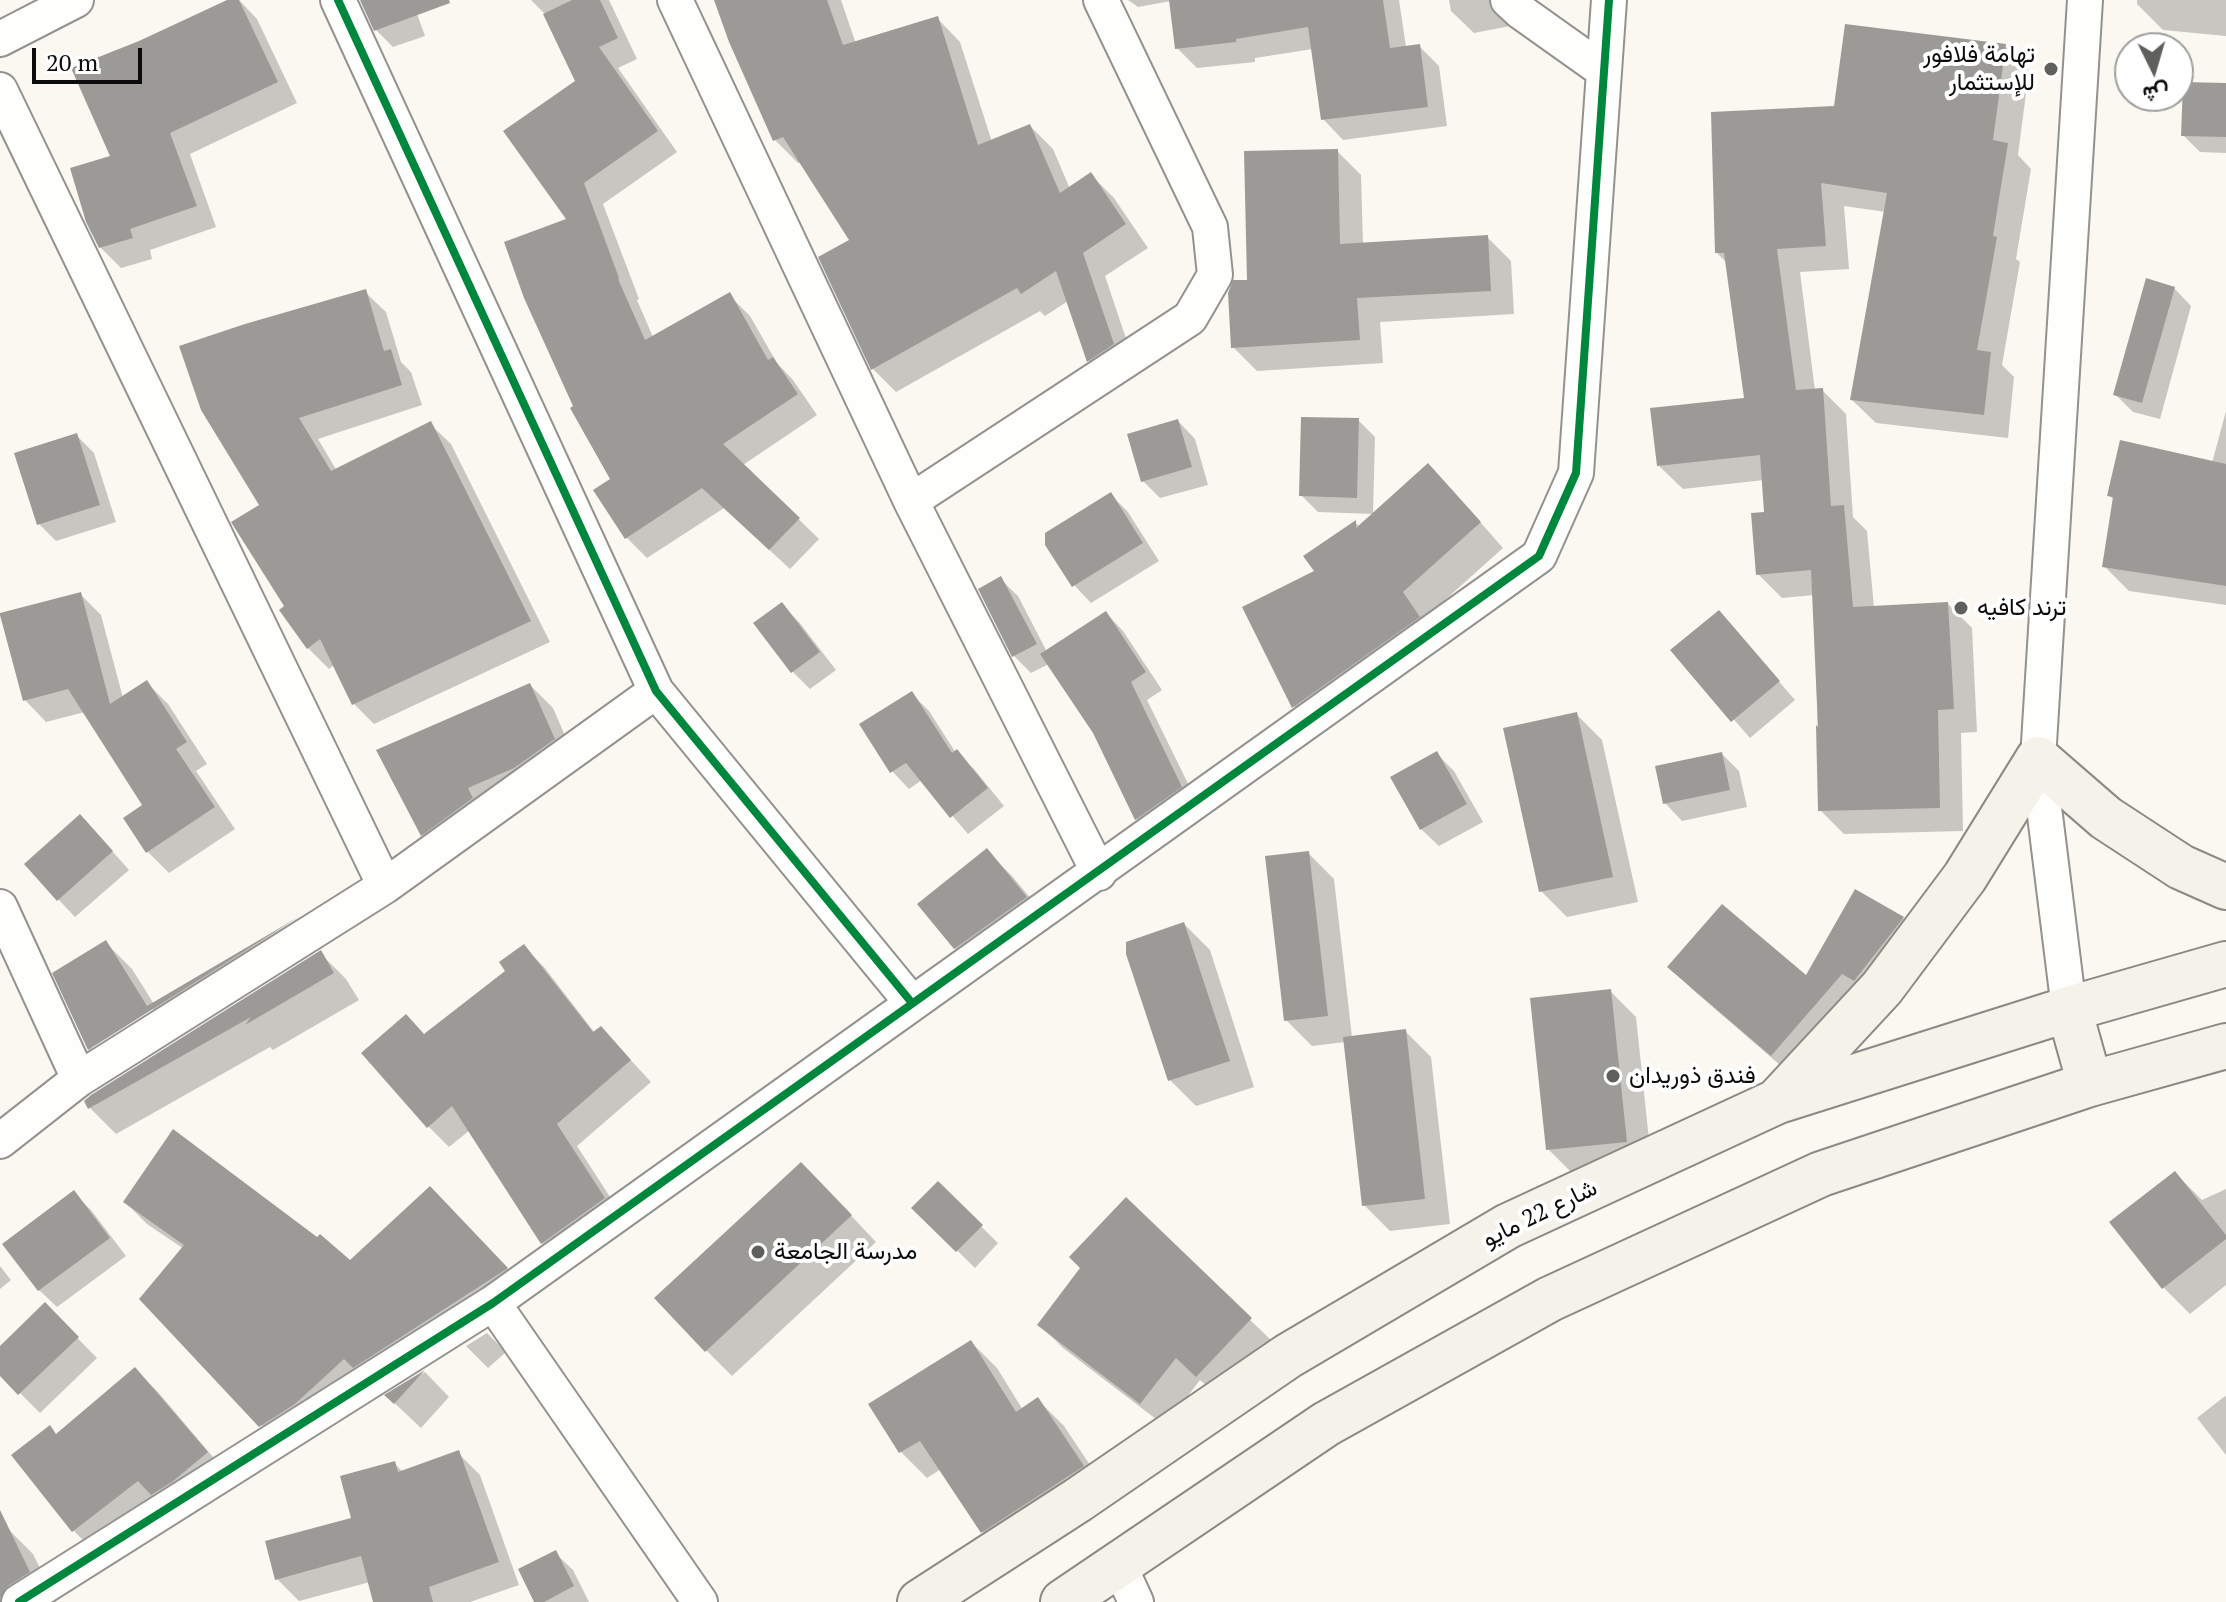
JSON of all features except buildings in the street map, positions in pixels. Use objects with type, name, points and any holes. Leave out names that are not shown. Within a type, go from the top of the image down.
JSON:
[{"type":"main road","points":[[1778,1101],[1882,988],[1965,877],[2038,759],[2106,818],[2181,867],[2226,887]]},
{"type":"main road","name":"شارع 22 مايو","points":[[920,1602],[1078,1500],[1288,1356],[1508,1226],[1778,1101],[2069,1009],[2226,964]]},
{"type":"main road","points":[[2069,1009],[2090,1084]]},
{"type":"main road","points":[[1063,1602],[1128,1584],[1326,1424],[1550,1299],[1821,1174],[2090,1084],[2226,1046]]},
{"type":"street","points":[[0,39],[76,0]]},
{"type":"street","points":[[338,0],[656,691],[912,1003]]},
{"type":"street","points":[[675,0],[911,501],[1099,873]]},
{"type":"street","points":[[911,501],[1190,318],[1215,275],[1210,227],[1101,0]]},
{"type":"street","points":[[1508,0],[1604,71]]},
{"type":"street","points":[[19,1602],[493,1303],[1539,556],[1576,473],[1609,0]]},
{"type":"street","points":[[2069,1009],[2038,759],[2085,0]]},
{"type":"street","points":[[0,90],[385,886]]},
{"type":"street","points":[[0,1141],[79,1079],[385,886],[656,691]]},
{"type":"street","points":[[0,907],[79,1079]]},
{"type":"street","points":[[493,1303],[700,1602]]},
{"type":"cycle path","points":[[338,0],[656,691],[912,1003]]},
{"type":"cycle path","points":[[19,1602],[493,1303],[1539,556],[1576,473],[1609,0]]},
{"type":"place","name":"تهامة فلافور للإستثمار","points":[[2051,69]]},
{"type":"place","name":"ترند كافيه","points":[[1961,608]]},
{"type":"place","name":"فندق ذوريدان","points":[[1613,1076]]},
{"type":"place","name":"مدرسة الجامعة","points":[[758,1252]]}]
